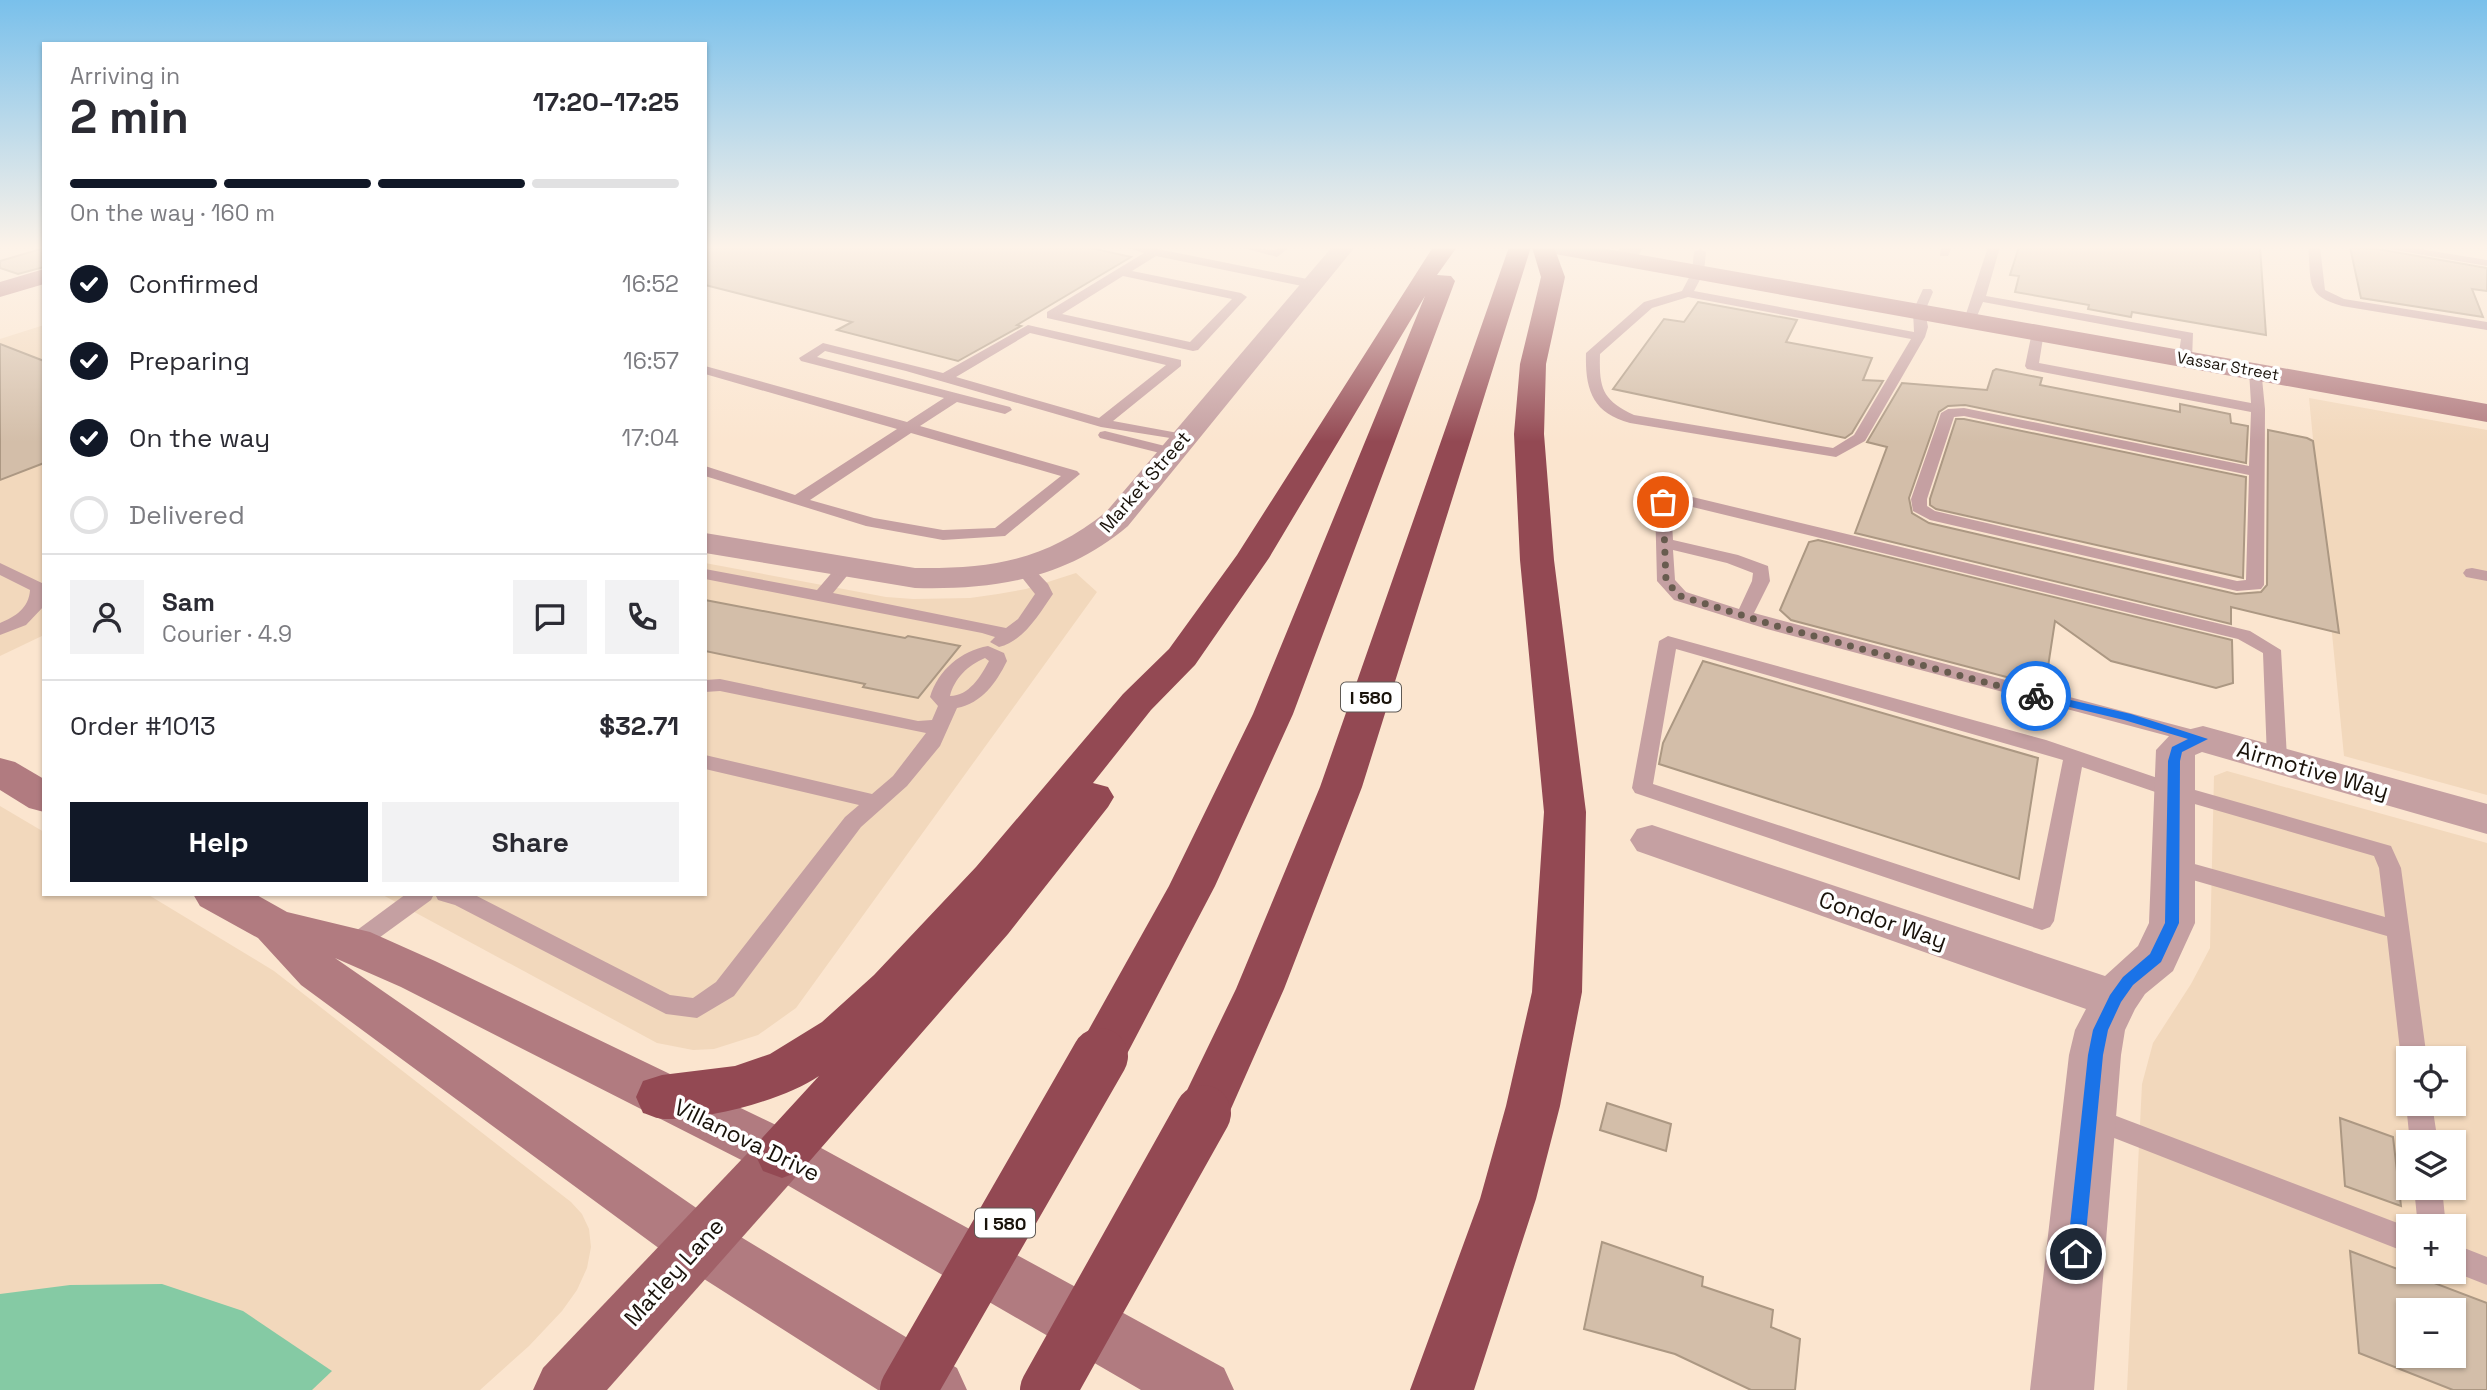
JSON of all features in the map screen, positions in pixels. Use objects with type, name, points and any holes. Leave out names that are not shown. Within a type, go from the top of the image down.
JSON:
[{"type":"highway","points":[[662,1097],[698,1094],[763,1080],[810,1058],[840,1036],[891,989],[992,878],[1113,730],[1182,657],[1252,558],[1409,312]]},
{"type":"highway","name":"I 580","points":[[908,1390],[1100,1056],[1192,886],[1273,715],[1425,312]]},
{"type":"highway","name":"I 580","points":[[1048,1390],[1203,1113],[1260,989],[1341,787],[1517,312]]},
{"type":"highway","points":[[1441,1390],[1508,1199],[1533,1106],[1556,992],[1565,811],[1537,560],[1529,434],[1535,312]]},
{"type":"highway","points":[[782,1154],[992,922],[1050,852],[1145,729],[1166,694],[1182,657]]},
{"type":"main road","name":"Matley Lane","points":[[565,1390],[782,1154]]},
{"type":"street","name":"Market Street","points":[[707,543],[915,578],[950,579],[1025,570],[1076,550],[1100,536],[1117,519],[1289,312]]},
{"type":"street","name":"Vassar Street","points":[[1982,312],[2038,332],[2487,413]]},
{"type":"street","name":"Airmotive Way","points":[[2203,739],[2487,819]]},
{"type":"street","points":[[2062,1390],[2098,1043],[2115,999],[2128,981],[2156,958],[2172,923],[2176,750],[2185,743],[2203,739]]},
{"type":"street","points":[[0,772],[42,797]]},
{"type":"street","name":"Condor Way","points":[[1651,840],[2115,999]]},
{"type":"street","name":"Villanova Drive","points":[[220,896],[275,926],[352,945],[418,974],[782,1154],[1202,1390]]},
{"type":"street","name":"Villanova Drive","points":[[275,926],[318,972],[700,1244],[935,1390]]},
{"type":"lane","points":[[1056,312],[1051,315],[1193,347],[1227,312]]},
{"type":"lane","points":[[1640,312],[1594,353],[1592,382],[1609,410],[1630,419],[1836,453],[1860,438],[1919,337],[1923,312]]},
{"type":"lane","points":[[1832,312],[1919,337]]},
{"type":"lane","points":[[1998,312],[2188,335],[2185,359]]},
{"type":"lane","points":[[2402,312],[2487,326]]},
{"type":"lane","points":[[944,378],[1028,329],[1176,363],[1101,423]]},
{"type":"lane","points":[[2038,332],[2032,366],[2258,409]]},
{"type":"lane","points":[[823,347],[944,378],[1178,445],[955,397],[806,358],[823,347]]},
{"type":"lane","points":[[707,370],[1072,474],[999,533],[943,535],[872,523],[707,472]]},
{"type":"lane","points":[[2256,371],[2258,472],[2255,585],[2237,586],[1930,514],[1919,508],[1919,499],[1948,413],[1964,412],[2258,472]]},
{"type":"lane","points":[[797,500],[955,397]]},
{"type":"lane","points":[[2203,739],[1680,596],[1666,581],[1663,502],[1680,499],[2244,635],[2272,650],[2277,758]]},
{"type":"lane","points":[[1664,543],[1732,559],[1762,570],[1761,580],[1744,615]]},
{"type":"lane","points":[[821,596],[848,566]]},
{"type":"lane","points":[[0,568],[39,588],[38,602],[20,621],[0,630]]},
{"type":"lane","points":[[988,652],[997,657],[996,666],[969,698],[949,703],[940,697],[942,689],[969,656],[988,652],[1024,623],[1044,594],[1042,588],[1025,570]]},
{"type":"lane","points":[[707,574],[986,628],[1008,635]]},
{"type":"lane","points":[[2074,757],[2042,921],[1642,788],[1668,641],[2074,757],[2174,791],[2383,851],[2390,868],[2412,1046]]},
{"type":"lane","points":[[707,686],[720,685],[918,727],[939,726]]},
{"type":"lane","points":[[453,896],[666,1004],[697,1008],[724,989],[853,822],[900,782],[933,741],[949,703]]},
{"type":"lane","points":[[707,762],[876,802]]},
{"type":"lane","points":[[2173,866],[2398,930]]},
{"type":"lane","points":[[352,945],[420,896]]},
{"type":"lane","points":[[2089,1117],[2396,1235]]},
{"type":"lane","points":[[2466,1262],[2487,1270]]},
{"type":"shaded area","points":[[42,326],[42,636],[0,656],[0,339]]},
{"type":"shaded area","points":[[2309,398],[2487,430],[2487,795],[2344,756]]},
{"type":"shaded area","points":[[707,563],[886,597],[913,599],[970,598],[998,594],[1026,589],[1076,573],[1097,592],[796,1008],[758,1035],[714,1049],[693,1050],[657,1043],[385,896],[707,896]]},
{"type":"shaded area","points":[[2227,771],[2487,843],[2487,1390],[2127,1390],[2142,1084],[2153,1043],[2191,984],[2210,948],[2214,776]]},
{"type":"shaded area","points":[[0,806],[42,831],[42,896],[150,896],[274,971],[571,1202],[582,1214],[589,1229],[591,1247],[587,1268],[577,1290],[562,1311],[529,1346],[480,1390],[0,1390]]},
{"type":"green space","points":[[162,1284],[243,1311],[332,1371],[312,1390],[0,1390],[0,1294],[70,1285]]},
{"type":"building","points":[[812,312],[1039,312],[1017,325],[1021,326],[958,361],[837,330],[852,322]]},
{"type":"building","points":[[1691,312],[1752,312],[1797,320],[1786,342],[1872,358],[1863,380],[1883,381],[1852,433],[1845,438],[1613,389],[1664,319],[1684,322]]},
{"type":"building","points":[[2103,312],[2264,312],[2266,335],[2132,312],[2131,317]]},
{"type":"building","points":[[2450,312],[2481,312],[2483,317]]},
{"type":"building","points":[[0,344],[42,360],[42,464],[0,480]]},
{"type":"building","points":[[1996,369],[2042,378],[2040,385],[2180,412],[2180,404],[2230,414],[2231,423],[2248,426],[2246,463],[1965,405],[1948,406],[1939,412],[1909,498],[1912,513],[1929,523],[2236,594],[2261,592],[2267,585],[2268,430],[2307,438],[2313,441],[2339,633],[2231,607],[2231,624],[1855,533],[1887,447],[1867,442],[1902,383],[1987,390]]},
{"type":"building","points":[[1956,419],[2246,477],[2243,578],[1936,509],[1930,505],[1930,499]]},
{"type":"building","points":[[1818,540],[2232,640],[2233,683],[2216,688],[2111,661],[2055,621],[2046,680],[2029,683],[1791,620],[1780,610],[1809,542]]},
{"type":"building","points":[[707,600],[960,646],[918,698],[863,687],[865,684],[707,651]]},
{"type":"building","points":[[1703,661],[2038,758],[2019,879],[1659,764],[1663,743]]},
{"type":"building","points":[[1607,1103],[1671,1124],[1666,1151],[1600,1130]]},
{"type":"building","points":[[2340,1118],[2393,1137],[2396,1200],[2400,1200],[2401,1206],[2345,1186]]},
{"type":"building","points":[[1602,1242],[1703,1277],[1702,1286],[1773,1310],[1771,1327],[1800,1339],[1795,1390],[1751,1390],[1675,1354],[1584,1329]]},
{"type":"building","points":[[2350,1251],[2396,1268],[2396,1284],[2437,1284],[2487,1303],[2487,1390],[2453,1390],[2397,1368],[2466,1368],[2466,1298],[2396,1298],[2396,1368],[2359,1353]]},
{"type":"way so far","points":[[1663,502],[1666,581],[1680,596],[1773,625],[2036,696]]},
{"type":"route","points":[[2036,696],[2127,717],[2203,739],[2185,743],[2176,750],[2174,761],[2172,923],[2156,958],[2128,981],[2115,999],[2101,1030],[2095,1055],[2076,1254]]}]
